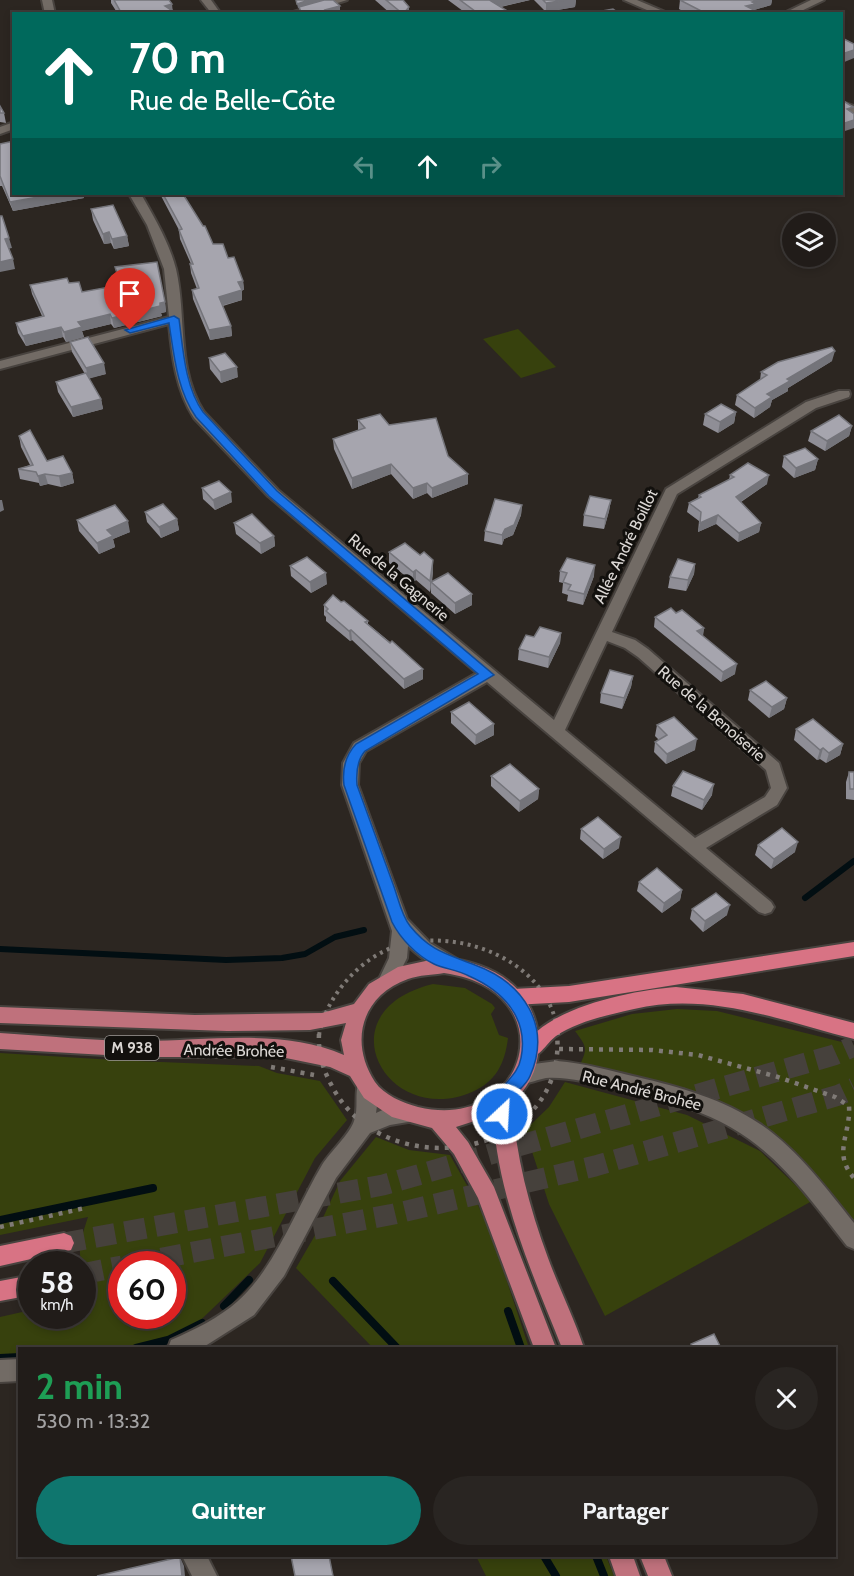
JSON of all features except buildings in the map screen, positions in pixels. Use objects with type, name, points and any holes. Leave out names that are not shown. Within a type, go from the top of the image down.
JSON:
[{"type":"highway","points":[[513,997],[570,994],[854,949]]},
{"type":"highway","points":[[531,1050],[539,1038],[556,1025],[626,1002],[675,995],[728,1001],[854,1031]]},
{"type":"highway","points":[[0,1256],[64,1243]]},
{"type":"highway","points":[[0,1291],[18,1288]]},
{"type":"main road","name":"M 938","points":[[456,966],[488,977],[513,997],[528,1025],[531,1050],[522,1076],[502,1100],[483,1112],[461,1118],[438,1120],[407,1114],[378,1098],[361,1078],[350,1046],[358,1010],[371,993],[388,979],[421,967],[456,966]]},
{"type":"main road","name":"Andrée Brohée","points":[[0,1015],[222,1024],[321,1022],[346,1016],[358,1010]]},
{"type":"main road","name":"Andrée Brohée","points":[[0,1041],[129,1048],[268,1049],[320,1054],[342,1061],[361,1078]]},
{"type":"main road","points":[[502,1100],[503,1133],[524,1220],[573,1347]]},
{"type":"main road","points":[[438,1120],[461,1148],[486,1194],[545,1347]]},
{"type":"main road","points":[[621,1557],[628,1576]]},
{"type":"main road","points":[[652,1557],[660,1576]]},
{"type":"street","points":[[206,0],[215,12]]},
{"type":"street","points":[[298,12],[342,0]]},
{"type":"street","points":[[629,0],[661,12]]},
{"type":"street","points":[[791,12],[819,0]]},
{"type":"street","name":"Rue de la Gagnerie","points":[[136,195],[153,225],[170,269],[179,360],[191,403],[199,415],[273,493],[765,907]]},
{"type":"street","points":[[0,364],[174,319]]},
{"type":"street","name":"Allée André Boillot","points":[[556,732],[671,492],[679,484],[812,405],[844,394]]},
{"type":"street","name":"Rue de la Benoiserie","points":[[602,634],[630,644],[643,653],[773,766],[779,788],[771,801],[694,847]]},
{"type":"street","points":[[388,979],[398,958],[401,932],[350,785],[351,763],[360,747],[487,675]]},
{"type":"street","points":[[399,922],[405,931],[430,954],[456,966]]},
{"type":"street","name":"Rue André Brohée","points":[[522,1076],[538,1070],[556,1068],[704,1104],[754,1131],[823,1201],[854,1239]]},
{"type":"street","points":[[361,1078],[368,1101],[363,1127]]},
{"type":"street","points":[[181,1347],[203,1337],[246,1308],[277,1269],[329,1172],[363,1127],[389,1116],[407,1114]]},
{"type":"street","points":[[0,1371],[18,1370]]},
{"type":"street","points":[[195,1557],[205,1576]]},
{"type":"path","points":[[326,1008],[332,996],[352,973],[392,947]]},
{"type":"path","points":[[559,1049],[643,1049],[686,1053],[775,1076],[822,1093],[847,1104],[853,1114],[844,1157],[846,1171],[854,1178]]},
{"type":"path","points":[[268,1064],[273,1068],[326,1077]]},
{"type":"path","points":[[323,1068],[326,1077],[363,1127],[403,1143],[450,1150]]},
{"type":"path","points":[[515,1126],[528,1117],[546,1094],[554,1074]]},
{"type":"path","points":[[0,1227],[85,1208]]},
{"type":"green space","points":[[518,329],[556,367],[521,378],[483,339]]},
{"type":"green space","points":[[433,984],[465,988],[492,1004],[495,1008],[491,1014],[499,1035],[508,1038],[502,1063],[487,1083],[472,1092],[441,1099],[414,1095],[393,1081],[379,1062],[374,1040],[380,1017],[399,998]]},
{"type":"green space","points":[[677,1009],[717,1011],[854,1045],[854,1224],[736,1113],[579,1067],[585,1048],[575,1031],[632,1014]]},
{"type":"green space","points":[[0,1053],[259,1066],[277,1073],[320,1081],[347,1120],[315,1158],[260,1263],[183,1337],[158,1347],[18,1347],[18,1358],[0,1360],[0,1317],[18,1313],[18,1329],[96,1329],[96,1251],[80,1251],[88,1217],[0,1235]]},
{"type":"green space","points":[[565,1082],[687,1115],[760,1151],[812,1201],[605,1316],[549,1204],[525,1130],[549,1107]]},
{"type":"green space","points":[[376,1137],[409,1150],[450,1155],[478,1205],[493,1239],[529,1347],[372,1347],[296,1268],[314,1237],[340,1181]]},
{"type":"green space","points":[[476,1557],[606,1557],[614,1576],[486,1576]]},
{"type":"waterway","points":[[805,898],[854,861]]},
{"type":"waterway","points":[[0,949],[226,960],[282,958],[305,954],[335,937],[364,930]]},
{"type":"waterway","points":[[0,1220],[153,1188]]},
{"type":"waterway","points":[[224,1306],[249,1280]]},
{"type":"waterway","points":[[333,1281],[396,1347]]},
{"type":"waterway","points":[[508,1311],[521,1347]]},
{"type":"waterway","points":[[140,1347],[168,1340],[202,1323]]},
{"type":"waterway","points":[[0,1358],[18,1357]]},
{"type":"waterway","points":[[545,1557],[556,1576]]},
{"type":"waterway","points":[[596,1557],[604,1576]]},
{"type":"tunnel","points":[[64,1243],[383,1185],[834,1055],[854,1046]]},
{"type":"tunnel","points":[[186,1254],[394,1214],[595,1166],[839,1095],[854,1088]]},
{"type":"tunnel","points":[[96,1271],[108,1269]]},
{"type":"route","points":[[130,330],[174,319],[179,360],[191,403],[199,415],[273,493],[487,675],[360,747],[354,754],[349,773],[350,785],[399,922],[405,931],[439,960],[472,970],[502,986],[517,1002],[526,1019],[531,1037],[529,1059],[522,1076],[502,1100],[502,1114]]}]
